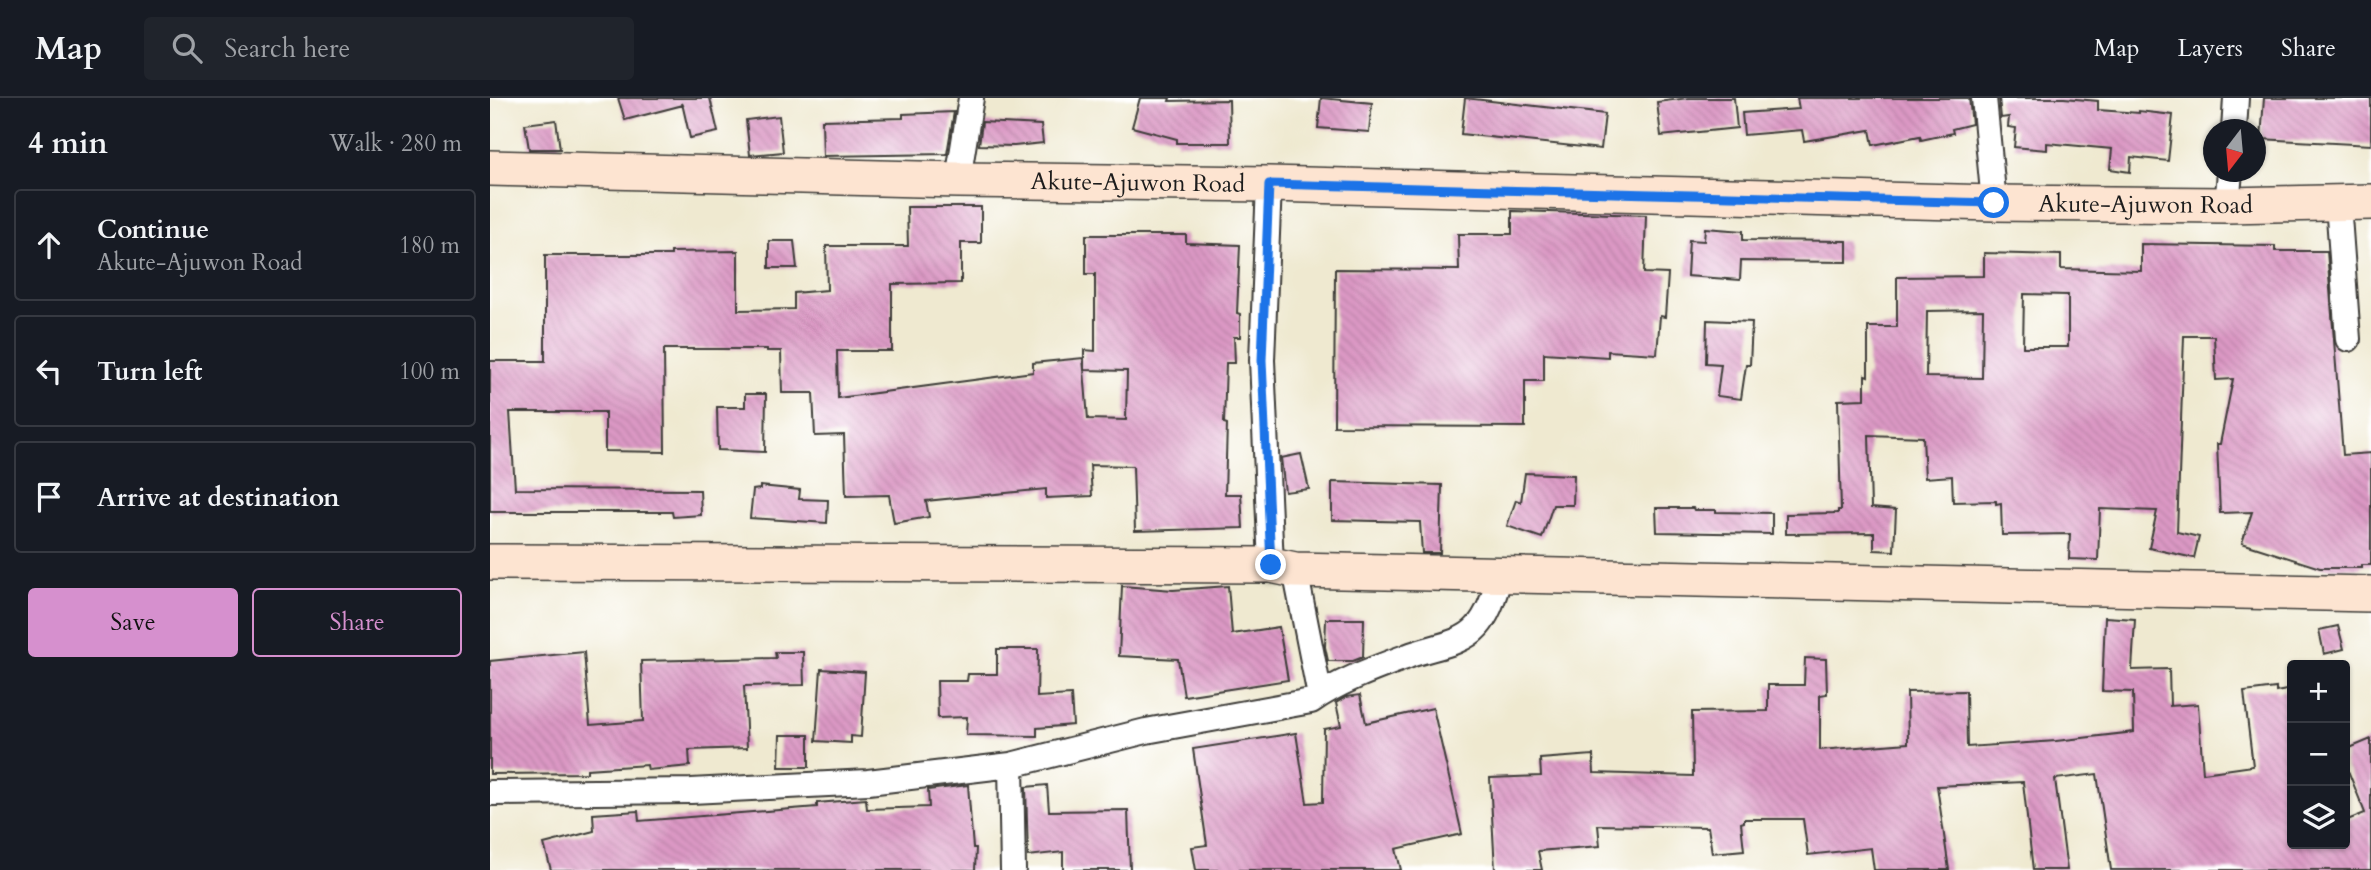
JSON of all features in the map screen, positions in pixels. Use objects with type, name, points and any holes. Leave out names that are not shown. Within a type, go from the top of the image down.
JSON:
[{"type":"street","points":[[958,180],[971,98]]},
{"type":"street","points":[[1984,98],[1994,203]]},
{"type":"street","points":[[2235,119],[2236,98]]},
{"type":"street","name":"Akute-Ajuwon Road","points":[[490,168],[958,180],[1269,184],[1994,203],[2229,188],[2354,203]]},
{"type":"street","points":[[1269,184],[1262,360],[1283,568],[1318,686],[1324,692]]},
{"type":"street","points":[[2348,339],[2354,203]]},
{"type":"street","points":[[490,562],[1283,568],[2371,594]]},
{"type":"street","points":[[490,793],[691,791],[869,782],[1011,765],[1146,731],[1311,701],[1324,692],[1409,656],[1466,637],[1478,626],[1487,612],[1501,574]]},
{"type":"street","points":[[1011,765],[1013,870]]},
{"type":"building","points":[[618,98],[710,98],[718,132],[690,138],[682,105],[625,120]]},
{"type":"building","points":[[1140,98],[1170,98],[1169,101],[1229,100],[1230,143],[1177,143],[1177,139],[1132,127]]},
{"type":"building","points":[[1321,98],[1372,103],[1369,132],[1318,128]]},
{"type":"building","points":[[1465,98],[1605,114],[1601,149],[1461,134]]},
{"type":"building","points":[[1688,98],[1734,98],[1737,128],[1661,136],[1657,102]]},
{"type":"building","points":[[1797,98],[1969,98],[1972,124],[1952,129],[1953,133],[1921,140],[1920,136],[1873,145],[1870,130],[1804,141],[1802,130],[1744,135],[1742,113],[1799,109]]},
{"type":"building","points":[[1999,98],[2098,101],[2098,110],[2173,115],[2168,161],[2131,157],[2130,172],[2110,169],[2112,149],[2047,143],[2047,150],[2014,147],[2016,128],[2008,127],[2009,117],[2001,118]]},
{"type":"building","points":[[2264,98],[2371,98],[2371,145],[2266,139],[2266,119],[2262,119]]},
{"type":"building","points":[[954,112],[947,154],[823,156],[822,120],[903,118],[903,114]]},
{"type":"building","points":[[779,116],[783,152],[750,155],[746,120]]},
{"type":"building","points":[[556,120],[560,149],[529,149],[525,124]]},
{"type":"building","points":[[982,122],[1041,125],[1043,143],[979,145]]},
{"type":"building","points":[[907,207],[981,207],[981,243],[961,243],[961,283],[892,284],[892,351],[837,351],[838,398],[1033,372],[1033,363],[1083,358],[1088,419],[1126,420],[1127,371],[1084,370],[1084,350],[1095,351],[1095,274],[1086,274],[1086,235],[1186,235],[1186,243],[1240,245],[1237,313],[1240,314],[1240,337],[1234,337],[1235,363],[1226,363],[1224,423],[1227,424],[1225,494],[1241,494],[1243,528],[1135,531],[1133,466],[1090,465],[1092,496],[1046,498],[1046,489],[926,501],[929,517],[894,523],[889,495],[846,496],[844,435],[815,436],[813,393],[782,393],[781,351],[767,349],[664,349],[665,452],[605,451],[605,412],[510,412],[515,489],[700,490],[701,515],[673,517],[672,512],[490,512],[490,361],[545,361],[545,255],[671,255],[671,252],[738,251],[738,310],[794,309],[794,293],[827,290],[826,246],[908,246]]},
{"type":"building","points":[[1512,211],[1646,215],[1644,273],[1668,274],[1665,317],[1660,316],[1657,354],[1608,351],[1608,357],[1544,353],[1544,381],[1525,381],[1525,427],[1334,426],[1335,269],[1459,270],[1458,234],[1512,234]]},
{"type":"building","points":[[1705,228],[1743,231],[1743,240],[1847,241],[1847,262],[1741,261],[1740,280],[1687,276],[1689,240],[1704,241]]},
{"type":"building","points":[[769,241],[794,241],[797,268],[769,268]]},
{"type":"building","points":[[2141,244],[2275,246],[2275,251],[2327,251],[2343,455],[2371,453],[2371,565],[2361,565],[2361,568],[2320,568],[2242,543],[2252,512],[2220,513],[2217,444],[2220,444],[2233,379],[2216,380],[2214,336],[2184,336],[2177,532],[2199,537],[2194,558],[2149,548],[2157,511],[2100,509],[2098,560],[2069,559],[2070,534],[2002,535],[2001,503],[1953,502],[1952,476],[1925,478],[1923,437],[1869,435],[1871,508],[1896,510],[1894,551],[1874,550],[1874,533],[1786,534],[1786,514],[1838,513],[1838,510],[1841,510],[1838,400],[1865,399],[1868,327],[1897,327],[1897,277],[1984,276],[1984,253],[2061,255],[2061,269],[2141,271]],"holes":[[[2024,294],[2068,295],[2068,347],[2023,347]],[[1983,310],[1982,378],[1926,377],[1927,311]]]},
{"type":"building","points":[[1707,320],[1752,322],[1750,365],[1746,365],[1741,399],[1717,396],[1721,364],[1706,363]]},
{"type":"building","points":[[745,394],[766,394],[765,452],[718,450],[717,407],[745,407]]},
{"type":"building","points":[[1301,454],[1309,489],[1285,492],[1281,458]]},
{"type":"building","points":[[1525,473],[1574,475],[1573,505],[1553,505],[1542,538],[1507,526],[1516,500],[1521,502]]},
{"type":"building","points":[[1332,482],[1442,485],[1440,553],[1422,553],[1420,522],[1332,520]]},
{"type":"building","points":[[760,486],[800,490],[799,499],[828,500],[827,523],[750,518],[753,490],[760,489]]},
{"type":"building","points":[[1656,508],[1772,513],[1772,534],[1657,532]]},
{"type":"building","points":[[1122,586],[1173,590],[1228,586],[1232,634],[1279,627],[1288,680],[1184,696],[1178,659],[1119,656]]},
{"type":"building","points":[[2105,617],[2135,619],[2132,670],[2169,669],[2170,706],[2198,704],[2203,773],[2253,766],[2244,692],[2276,688],[2276,692],[2287,690],[2287,849],[2350,849],[2350,819],[2365,813],[2350,776],[2350,748],[2371,739],[2371,870],[2111,870],[2097,774],[2055,779],[2067,870],[2033,870],[2023,782],[1937,786],[1949,870],[1874,870],[1871,848],[1808,855],[1803,819],[1744,819],[1741,823],[1744,850],[1712,853],[1708,827],[1598,825],[1600,846],[1538,851],[1542,870],[1495,870],[1490,778],[1541,776],[1540,759],[1593,755],[1594,773],[1693,776],[1692,712],[1768,711],[1768,685],[1804,685],[1805,658],[1826,659],[1827,694],[1820,695],[1820,750],[1908,743],[1907,692],[1966,691],[1967,747],[2134,732],[2133,692],[2102,691]]},
{"type":"building","points":[[1326,619],[1364,619],[1363,657],[1353,661],[1328,661],[1325,647]]},
{"type":"building","points":[[2338,626],[2344,649],[2324,654],[2319,630]]},
{"type":"building","points":[[997,649],[1038,649],[1037,697],[1071,695],[1073,725],[1037,728],[1037,736],[966,735],[967,717],[938,718],[937,681],[967,681],[968,674],[997,674]]},
{"type":"building","points":[[584,652],[590,725],[643,721],[641,661],[776,658],[775,652],[803,652],[804,685],[744,686],[747,748],[689,750],[690,766],[648,770],[647,765],[587,769],[587,773],[490,774],[490,661]]},
{"type":"building","points":[[821,669],[865,672],[861,737],[851,736],[851,743],[816,741]]},
{"type":"building","points":[[1360,695],[1366,723],[1433,708],[1462,834],[1396,849],[1401,870],[1196,870],[1192,847],[1207,845],[1193,749],[1296,733],[1307,803],[1323,802],[1324,729],[1341,726],[1336,703],[1346,697]]},
{"type":"building","points":[[780,735],[809,735],[809,767],[779,767]]},
{"type":"building","points":[[968,785],[973,848],[976,848],[975,870],[551,870],[544,844],[594,831],[593,814],[638,811],[639,821],[817,807],[817,803],[866,799],[867,809],[929,807],[928,790]]},
{"type":"building","points":[[1047,785],[1049,811],[1128,810],[1130,870],[1063,870],[1063,852],[1028,856],[1026,787]]},
{"type":"route","points":[[1271,565],[1262,360],[1269,184],[1994,203]]}]
